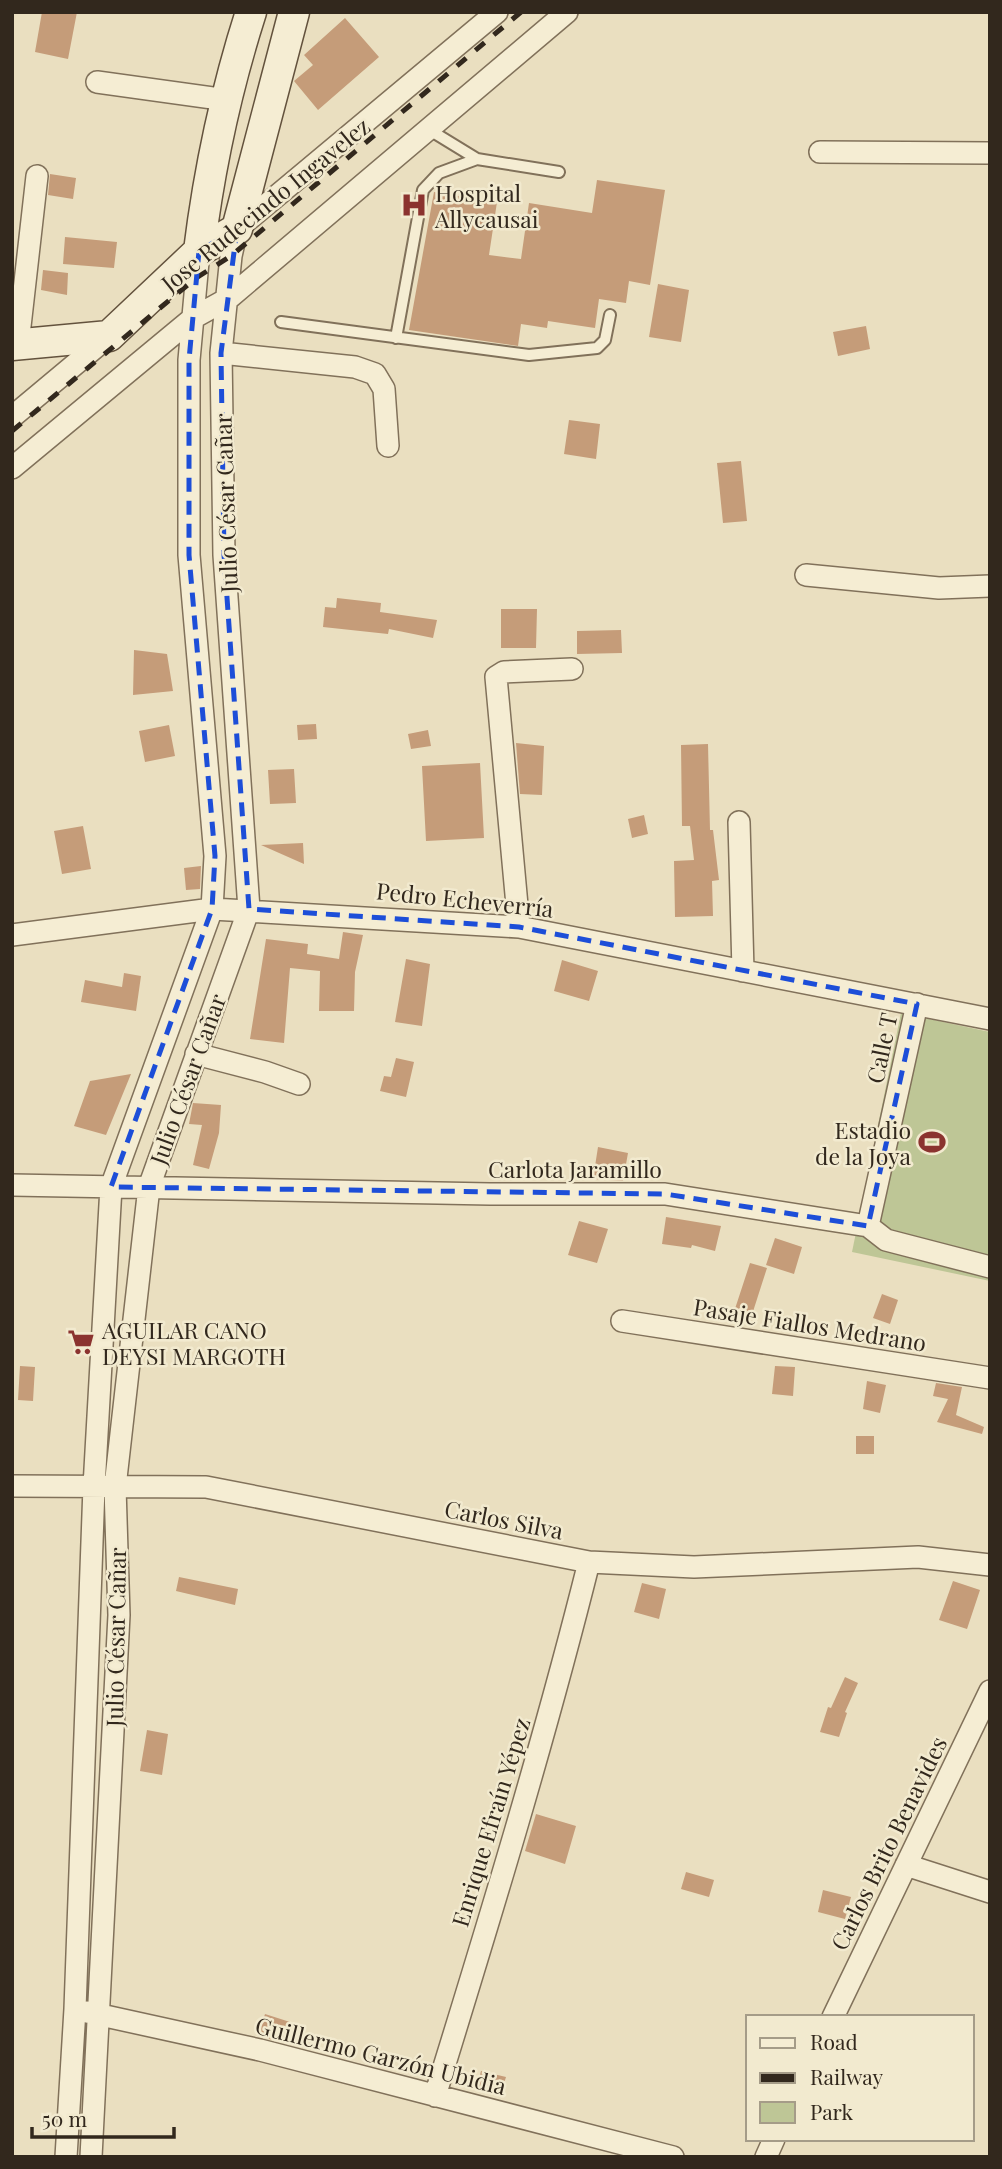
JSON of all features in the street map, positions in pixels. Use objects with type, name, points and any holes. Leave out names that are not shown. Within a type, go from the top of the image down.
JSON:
[{"type":"street","name":"Julio César Cañar","points":[[66,2157],[75,2009],[93,1487],[111,1187],[212,909],[215,856],[189,555],[189,360],[199,251],[211,167],[251,12]]},
{"type":"street","name":"Julio César Cañar","points":[[90,2157],[100,2014],[119,1615],[115,1487],[149,1187],[248,909],[224,555],[221,353],[229,298],[231,256],[294,12]]},
{"type":"street","name":"Jose Rudecindo Ingavelez","points":[[109,336],[199,251],[237,229],[498,12]]},
{"type":"street","points":[[12,468],[193,318],[229,298],[567,12]]},
{"type":"street","points":[[97,82],[227,100]]},
{"type":"street","points":[[820,152],[990,153]]},
{"type":"street","points":[[37,176],[15,344],[109,336]]},
{"type":"street","points":[[12,417],[109,336]]},
{"type":"street","points":[[221,353],[355,368],[375,374],[384,389],[388,446]]},
{"type":"street","points":[[806,575],[939,589],[990,586]]},
{"type":"street","points":[[519,927],[496,677],[504,672],[572,669]]},
{"type":"street","points":[[739,822],[743,971]]},
{"type":"street","name":"Pedro Echeverría","points":[[12,935],[212,909],[248,909],[519,927],[990,1019]]},
{"type":"street","name":"Calle T","points":[[868,1226],[917,1004]]},
{"type":"street","points":[[196,1054],[299,1084]]},
{"type":"street","name":"Carlota Jaramillo","points":[[12,1185],[490,1194],[665,1194],[868,1226],[886,1240],[990,1267]]},
{"type":"street","name":"Pasaje Fiallos Medrano","points":[[622,1321],[990,1378]]},
{"type":"street","name":"Carlos Silva","points":[[12,1486],[206,1487],[589,1562],[694,1567],[918,1557],[990,1564]]},
{"type":"street","name":"Enrique Efraín Yépez","points":[[435,2096],[518,1826],[589,1562]]},
{"type":"street","name":"Carlos Brito Benavides","points":[[834,2015],[990,1691]]},
{"type":"street","points":[[906,1865],[990,1892]]},
{"type":"street","name":"Guillermo Garzón Ubidia","points":[[75,2009],[260,2050],[673,2157]]},
{"type":"street","points":[[766,2157],[773,2141]]},
{"type":"lane","points":[[427,129],[477,159],[559,172]]},
{"type":"lane","points":[[396,338],[423,190],[439,173],[477,159]]},
{"type":"lane","points":[[281,322],[529,355],[595,349],[605,340],[610,314]]},
{"type":"highlighted area","points":[[237,229],[221,353],[224,555],[249,909],[519,927],[917,1004],[868,1226],[665,1194],[111,1187],[212,909],[215,856],[189,555],[189,360],[199,251]]},
{"type":"green space","name":"Estadio de la Joya","points":[[901,1013],[990,1032],[990,1281],[852,1252]]},
{"type":"building","points":[[42,12],[77,12],[68,59],[35,52]]},
{"type":"building","points":[[345,18],[379,57],[318,110],[294,81],[313,65],[304,55]]},
{"type":"building","points":[[50,174],[76,178],[73,199],[48,195]]},
{"type":"building","points":[[597,180],[665,190],[650,285],[629,281],[626,303],[599,299],[595,328],[548,321],[547,328],[521,324],[518,346],[409,330],[434,192],[497,202],[489,255],[521,259],[529,203],[592,213]]},
{"type":"building","points":[[65,237],[117,242],[114,268],[63,264]]},
{"type":"building","points":[[43,270],[68,273],[67,295],[41,290]]},
{"type":"building","points":[[658,284],[689,290],[681,342],[649,337]]},
{"type":"building","points":[[866,326],[870,349],[838,356],[833,332]]},
{"type":"building","points":[[569,420],[600,424],[596,459],[564,454]]},
{"type":"building","points":[[741,461],[747,521],[723,523],[717,463]]},
{"type":"building","points":[[337,598],[381,603],[380,612],[437,620],[433,638],[389,629],[388,634],[323,627],[325,607],[336,608]]},
{"type":"building","points":[[501,609],[537,609],[536,648],[501,648]]},
{"type":"building","points":[[621,630],[622,653],[577,654],[577,631]]},
{"type":"building","points":[[134,650],[167,654],[173,691],[133,695]]},
{"type":"building","points":[[316,724],[317,739],[298,740],[297,725]]},
{"type":"building","points":[[169,725],[175,756],[145,762],[139,731]]},
{"type":"building","points":[[428,730],[431,746],[411,749],[408,734]]},
{"type":"building","points":[[516,743],[544,746],[542,795],[520,794]]},
{"type":"building","points":[[708,744],[710,830],[713,830],[719,880],[712,881],[713,916],[675,917],[674,861],[694,860],[690,826],[682,826],[681,745]]},
{"type":"building","points":[[480,763],[484,838],[426,841],[422,766]]},
{"type":"building","points":[[294,769],[296,803],[270,804],[268,770]]},
{"type":"building","points":[[644,815],[648,834],[632,838],[628,819]]},
{"type":"building","points":[[83,826],[91,869],[62,874],[54,831]]},
{"type":"building","points":[[303,843],[304,864],[261,845]]},
{"type":"building","points":[[201,866],[200,889],[186,890],[184,868]]},
{"type":"building","points":[[343,932],[363,935],[355,972],[354,1011],[319,1011],[320,971],[290,968],[284,1043],[250,1039],[266,939],[308,944],[307,954],[339,959]]},
{"type":"building","points":[[406,959],[430,964],[422,1026],[395,1022]]},
{"type":"building","points":[[562,960],[598,971],[589,1001],[554,991]]},
{"type":"building","points":[[124,973],[141,976],[136,1011],[81,1002],[85,980],[122,987]]},
{"type":"building","points":[[396,1058],[414,1062],[406,1097],[380,1091],[384,1076],[391,1077]]},
{"type":"building","points":[[131,1074],[106,1135],[74,1126],[90,1081]]},
{"type":"building","points":[[193,1103],[221,1105],[219,1133],[209,1169],[193,1165],[202,1125],[189,1124]]},
{"type":"building","points":[[598,1147],[628,1153],[623,1181],[593,1179]]},
{"type":"building","points":[[666,1217],[721,1226],[715,1251],[692,1245],[691,1248],[662,1244]]},
{"type":"building","points":[[579,1221],[608,1229],[597,1263],[568,1255]]},
{"type":"building","points":[[775,1238],[802,1247],[794,1274],[766,1265]]},
{"type":"building","points":[[750,1263],[767,1268],[749,1324],[732,1318]]},
{"type":"building","points":[[882,1294],[898,1300],[890,1324],[873,1318]]},
{"type":"building","points":[[20,1366],[35,1367],[33,1401],[18,1400]]},
{"type":"building","points":[[775,1366],[795,1367],[793,1396],[772,1394]]},
{"type":"building","points":[[867,1381],[886,1385],[880,1413],[863,1409]]},
{"type":"building","points":[[936,1383],[962,1387],[956,1415],[984,1427],[982,1434],[937,1422],[948,1399],[933,1396]]},
{"type":"building","points":[[856,1436],[874,1436],[874,1454],[856,1454]]},
{"type":"building","points":[[179,1577],[238,1589],[235,1605],[176,1591]]},
{"type":"building","points":[[953,1581],[980,1590],[967,1629],[939,1620]]},
{"type":"building","points":[[642,1583],[666,1589],[659,1619],[634,1612]]},
{"type":"building","points":[[845,1677],[858,1683],[845,1712],[847,1713],[839,1737],[820,1732],[828,1707],[831,1708]]},
{"type":"building","points":[[147,1730],[168,1734],[162,1775],[140,1771]]},
{"type":"building","points":[[536,1814],[576,1826],[565,1864],[525,1851]]},
{"type":"building","points":[[686,1872],[714,1880],[709,1897],[681,1889]]},
{"type":"building","points":[[823,1890],[851,1897],[845,1919],[818,1912]]},
{"type":"building","points":[[265,2014],[290,2022],[284,2043],[258,2036]]},
{"type":"building","points":[[481,2071],[506,2077],[500,2096],[476,2090]]},
{"type":"railway","points":[[12,431],[196,278],[231,256],[521,12]]},
{"type":"place","name":"Hospital Allycausai","points":[[414,205]]},
{"type":"place","name":"Estadio de la Joya","points":[[932,1142]]},
{"type":"place","name":"AGUILAR CANO DEYSI MARGOTH","points":[[81,1342]]}]
